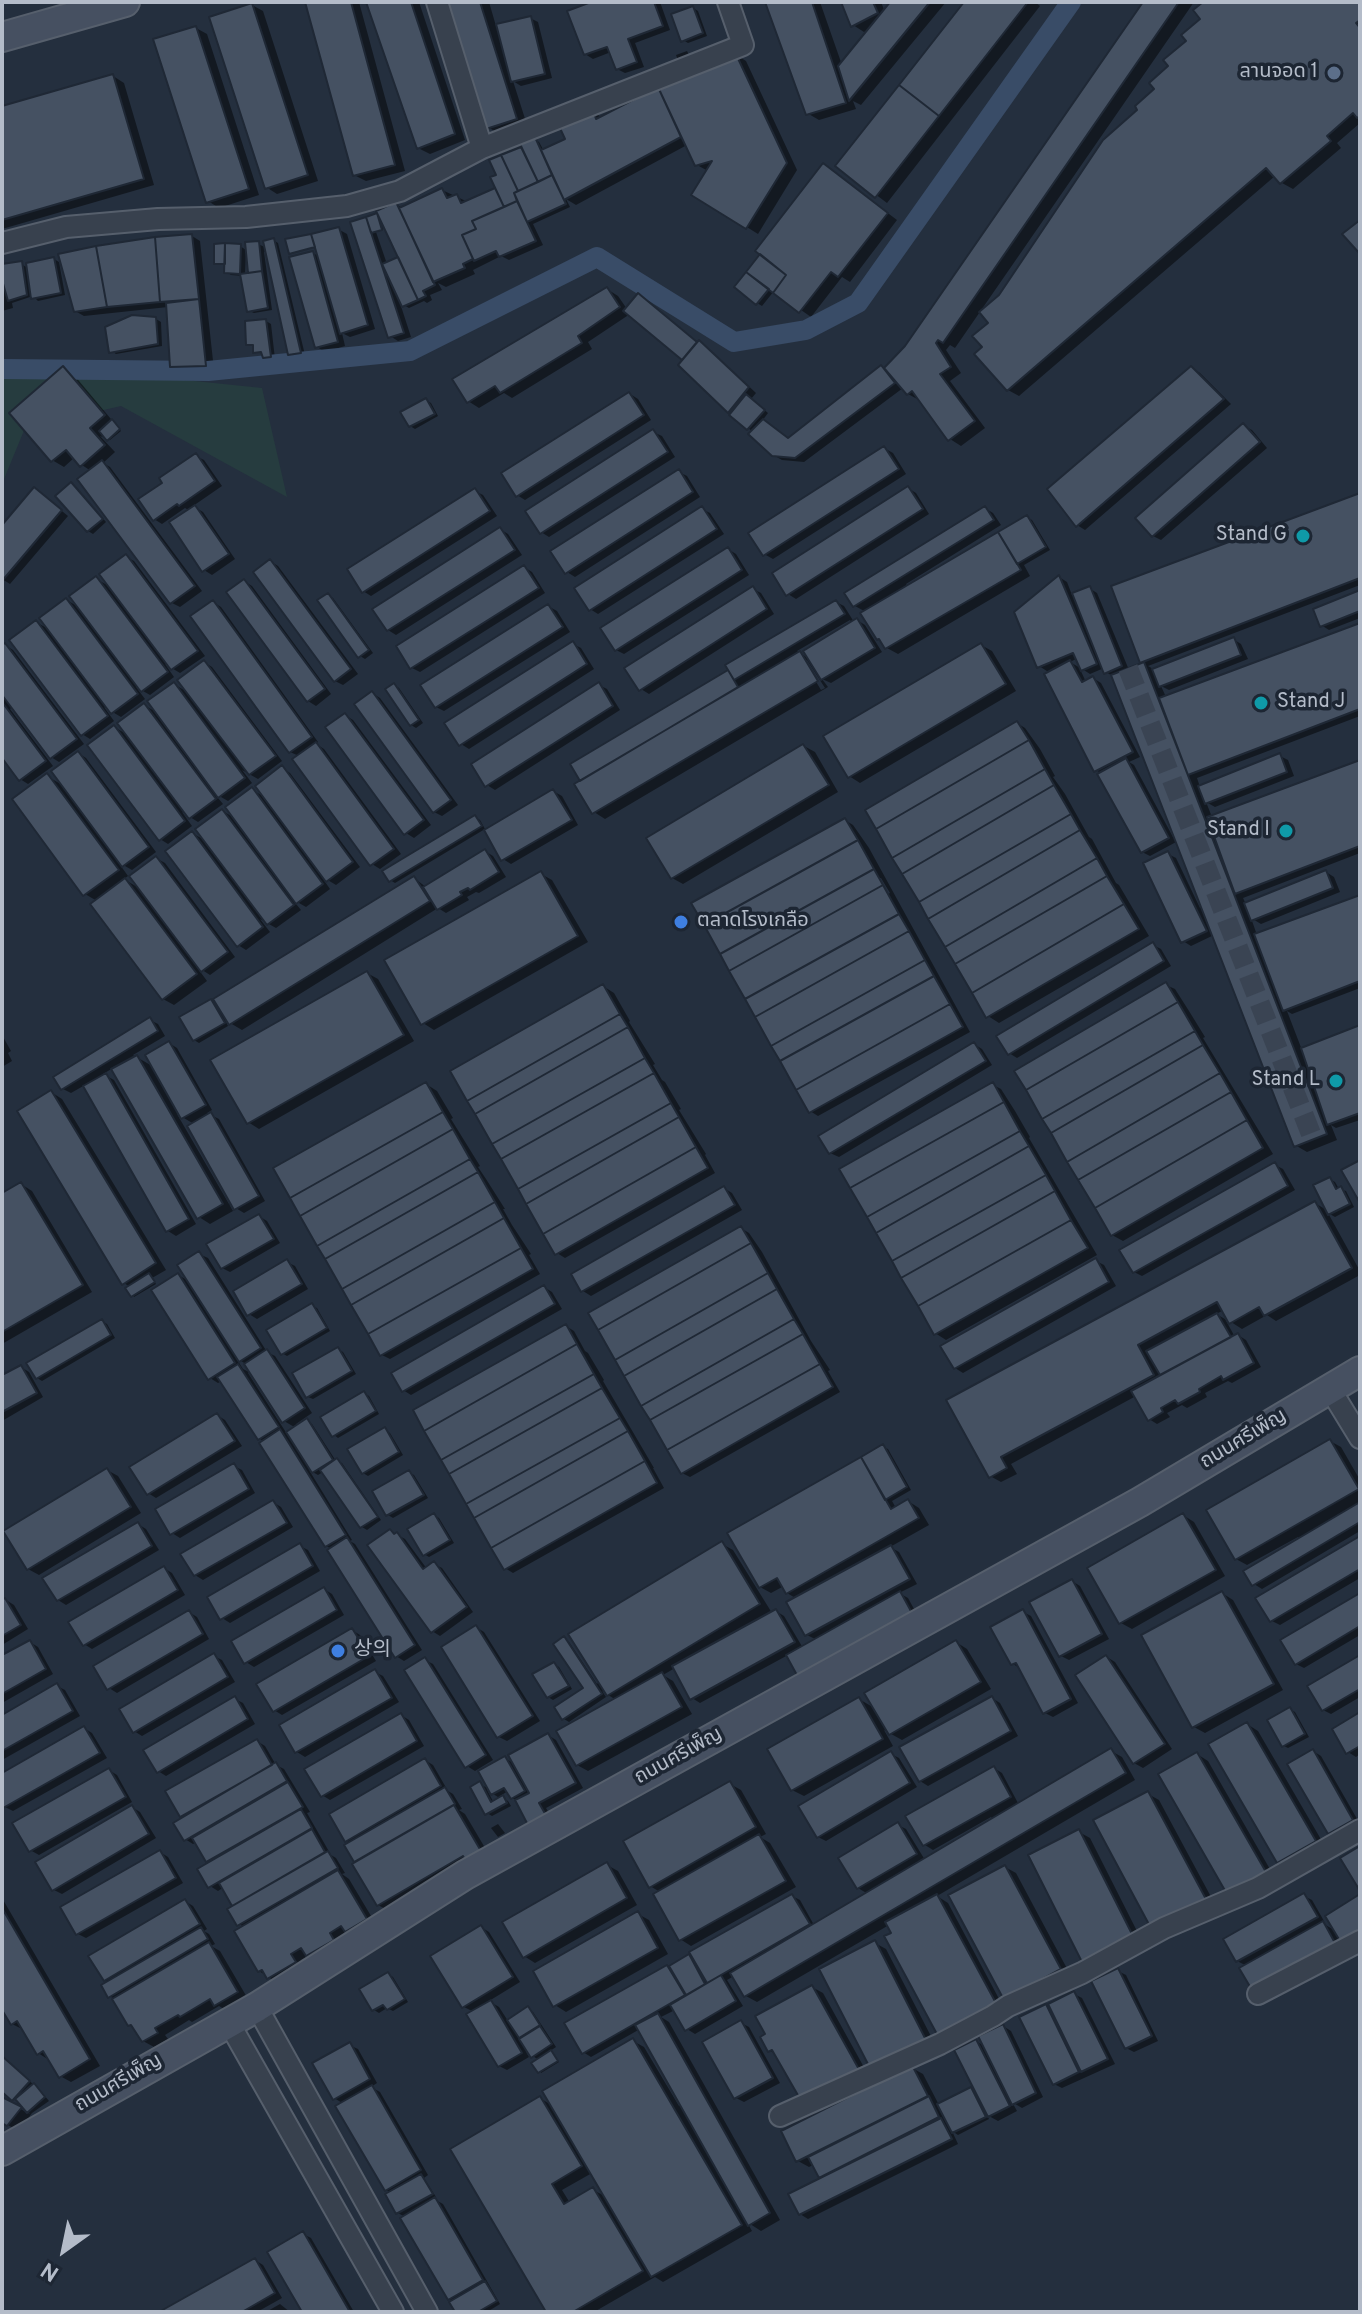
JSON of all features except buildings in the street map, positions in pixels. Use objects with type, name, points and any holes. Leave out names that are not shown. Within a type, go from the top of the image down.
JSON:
[{"type":"main road","points":[[2,37],[125,2]]},
{"type":"main road","name":"ถนนศรีเพ็ญ","points":[[2,2151],[257,2007],[465,1875],[1140,1502],[1360,1371]]},
{"type":"street","points":[[437,2],[482,148]]},
{"type":"street","points":[[2,243],[66,227],[158,219],[246,217],[347,206],[400,191],[482,148],[743,45],[728,2]]},
{"type":"street","points":[[1330,1389],[1360,1438]]},
{"type":"street","points":[[780,2116],[940,2044],[1008,2006],[1082,1973],[1164,1928],[1258,1888],[1360,1830]]},
{"type":"street","points":[[1258,1994],[1360,1941]]},
{"type":"street","points":[[257,2007],[427,2312]]},
{"type":"street","points":[[229,2023],[393,2312]]},
{"type":"green space","points":[[2,361],[262,388],[287,497],[121,406],[25,428],[2,484]]},
{"type":"waterway","points":[[2,369],[208,371],[410,351],[597,257],[734,342],[806,330],[858,303],[1071,2]]},
{"type":"tunnel","points":[[1128,668],[1313,1139]]},
{"type":"place","name":"ลานจอด 1","points":[[1334,73]]},
{"type":"place","name":"Stand G","points":[[1303,536]]},
{"type":"place","name":"Stand J","points":[[1261,703]]},
{"type":"place","name":"Stand I","points":[[1286,831]]},
{"type":"place","name":"ตลาดโรงเกลือ","points":[[681,922]]},
{"type":"place","name":"Stand L","points":[[1336,1081]]},
{"type":"place","name":"상의","points":[[338,1651]]}]
